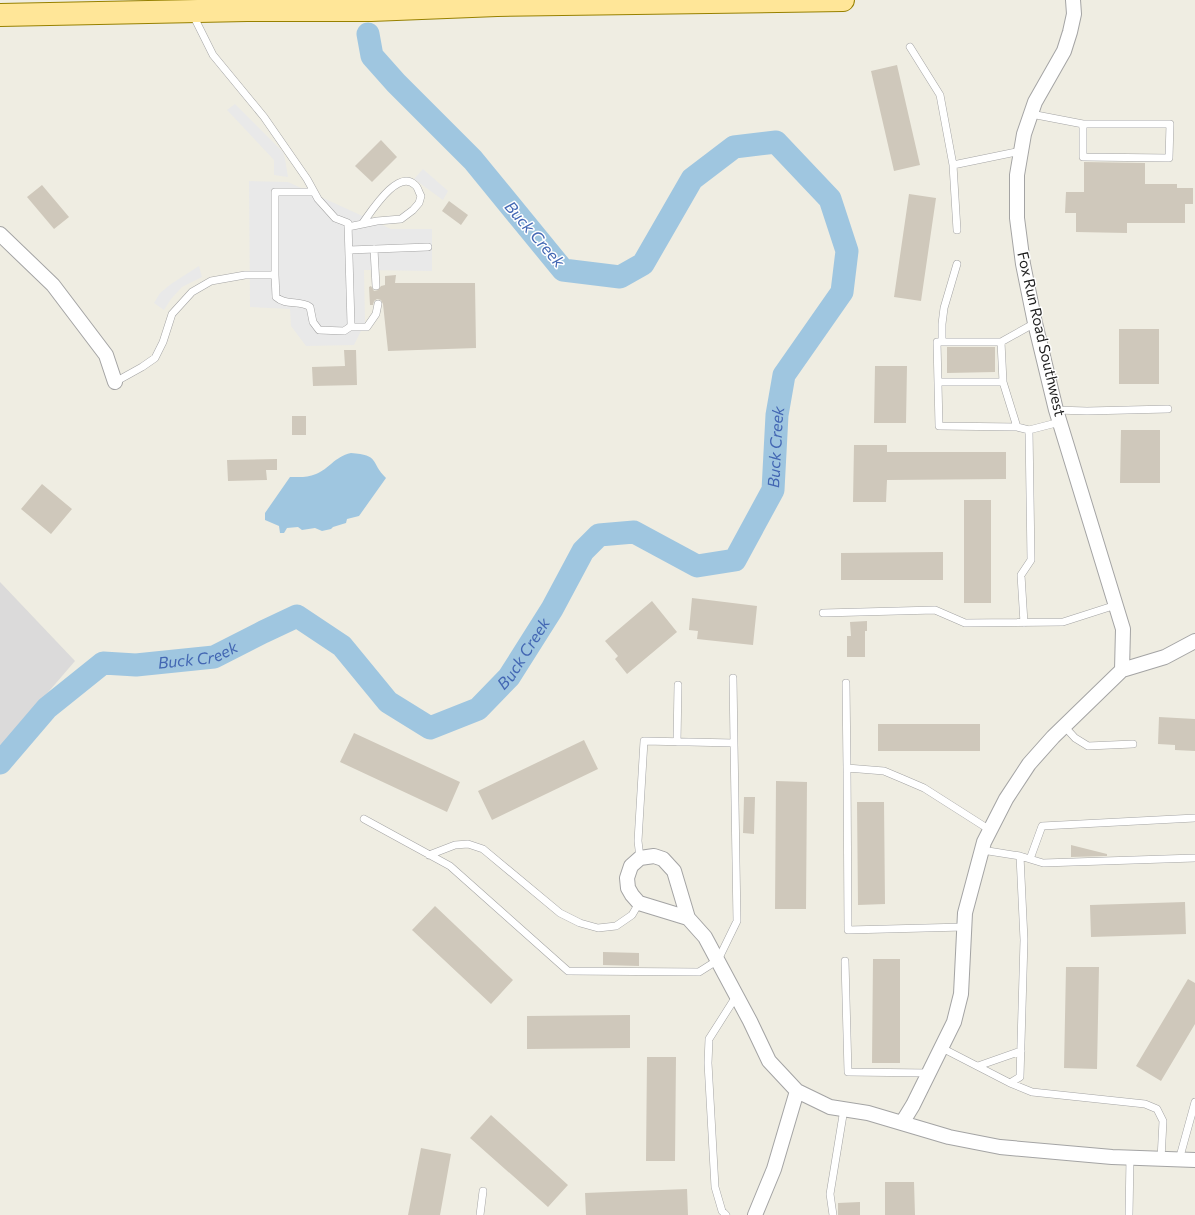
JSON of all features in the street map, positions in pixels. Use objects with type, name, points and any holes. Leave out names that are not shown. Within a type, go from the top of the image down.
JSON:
[{"type":"main road","points":[[0,15],[192,6],[371,10],[567,2],[842,0]]},
{"type":"street","name":"Fox Run Road Southwest","points":[[1073,0],[1074,14],[1064,51],[1035,102],[1024,134],[1017,175],[1017,218],[1023,264],[1035,323],[1058,416],[1123,629],[1122,670]]},
{"type":"street","points":[[0,234],[53,285],[106,355],[115,382]]},
{"type":"street","points":[[902,1123],[913,1105],[954,1022],[962,994],[965,913],[982,850],[990,830],[1006,799],[1029,764],[1064,726],[1122,670],[1165,657],[1195,641]]},
{"type":"street","points":[[688,918],[640,903],[632,895],[628,888],[627,878],[631,866],[640,858],[654,856],[663,859],[674,870],[688,918],[705,937],[737,995],[769,1061],[798,1091],[830,1107],[868,1113],[949,1137],[1000,1147],[1130,1158],[1195,1160]]},
{"type":"street","points":[[754,1215],[774,1169],[798,1091]]},
{"type":"lane","points":[[192,6],[213,55],[264,117],[307,179],[318,199],[335,218],[348,223],[350,327]]},
{"type":"lane","points":[[910,47],[940,95],[953,164],[957,230]]},
{"type":"lane","points":[[1031,114],[1083,124],[1170,124],[1168,158],[1083,157],[1083,124]]},
{"type":"lane","points":[[953,164],[1021,151]]},
{"type":"lane","points":[[348,227],[401,219],[413,210],[419,203],[421,196],[415,185],[407,181],[400,182],[392,187],[362,224]]},
{"type":"lane","points":[[314,192],[275,192],[276,297],[284,302],[306,304],[310,307],[313,322],[319,330],[344,331],[350,327],[367,327],[376,314],[378,304]]},
{"type":"lane","points":[[349,250],[428,247]]},
{"type":"lane","points":[[374,249],[376,286]]},
{"type":"lane","points":[[942,342],[944,308],[957,264]]},
{"type":"lane","points":[[115,382],[155,358],[163,342],[172,314],[192,292],[210,282],[245,274],[275,276]]},
{"type":"lane","points":[[1035,323],[1001,342],[937,342],[939,426],[1017,427],[1029,430],[1058,416],[1087,411],[1168,408]]},
{"type":"lane","points":[[1001,342],[1003,382],[1017,427]]},
{"type":"lane","points":[[938,382],[1003,382]]},
{"type":"lane","points":[[1024,623],[1022,575],[1031,560],[1029,430]]},
{"type":"lane","points":[[823,613],[935,610],[965,623],[1064,622],[1116,605]]},
{"type":"lane","points":[[364,819],[450,866],[568,971],[699,972],[718,960],[737,921],[733,678]]},
{"type":"lane","points":[[846,683],[848,930],[964,927]]},
{"type":"lane","points":[[677,742],[678,685]]},
{"type":"lane","points":[[1064,726],[1075,738],[1088,746],[1133,744]]},
{"type":"lane","points":[[640,858],[638,841],[644,741],[734,743]]},
{"type":"lane","points":[[847,768],[884,771],[924,788],[990,830]]},
{"type":"lane","points":[[1030,859],[1042,826],[1195,818]]},
{"type":"lane","points":[[429,855],[455,845],[468,844],[483,849],[560,913],[580,923],[598,928],[616,926],[632,915],[640,903]]},
{"type":"lane","points":[[982,850],[1020,856],[1043,863],[1195,858]]},
{"type":"lane","points":[[1010,1084],[1020,1077],[1024,940],[1020,856]]},
{"type":"lane","points":[[845,961],[848,1072],[929,1073]]},
{"type":"lane","points":[[726,1215],[722,1210],[715,1187],[708,1040],[737,995]]},
{"type":"lane","points":[[942,1048],[1010,1084],[1032,1092],[1145,1104],[1156,1109],[1163,1121],[1161,1159]]},
{"type":"lane","points":[[978,1066],[1021,1051]]},
{"type":"lane","points":[[1179,1160],[1195,1102]]},
{"type":"lane","points":[[832,1215],[830,1194],[844,1109]]},
{"type":"lane","points":[[1129,1215],[1130,1158]]},
{"type":"lane","points":[[480,1215],[483,1191]]},
{"type":"shaded area","points":[[235,104],[283,152],[288,177],[274,175],[274,160],[227,110]]},
{"type":"shaded area","points":[[423,169],[448,191],[443,200],[414,179]]},
{"type":"shaded area","points":[[249,181],[288,182],[391,229],[432,229],[432,271],[364,270],[365,323],[354,345],[306,346],[291,326],[290,309],[250,307]]},
{"type":"shaded area","points":[[199,266],[202,277],[182,287],[171,299],[164,310],[154,303],[160,293]]},
{"type":"shaded area","points":[[0,582],[75,661],[0,748]]},
{"type":"water","points":[[351,453],[360,454],[371,458],[386,478],[359,516],[347,519],[346,523],[331,529],[322,531],[315,528],[302,530],[298,527],[287,528],[284,533],[280,533],[279,526],[265,520],[265,513],[290,477],[306,477],[316,474],[321,472],[340,457]]},
{"type":"building","points":[[897,65],[920,165],[894,171],[871,71]]},
{"type":"building","points":[[381,140],[397,157],[372,182],[355,166]]},
{"type":"building","points":[[1084,162],[1145,163],[1145,184],[1177,184],[1177,188],[1193,188],[1193,204],[1185,204],[1185,223],[1127,223],[1127,233],[1076,232],[1076,213],[1065,213],[1066,192],[1084,192]]},
{"type":"building","points":[[42,185],[69,217],[54,229],[27,197]]},
{"type":"building","points":[[909,194],[936,198],[921,301],[894,297]]},
{"type":"building","points":[[449,201],[468,215],[461,225],[442,211]]},
{"type":"building","points":[[396,275],[395,283],[475,283],[476,348],[388,351],[383,304],[381,300],[377,299],[374,301],[373,305],[370,305],[369,287],[371,286],[374,291],[378,290],[381,286],[385,285],[385,276]]},
{"type":"building","points":[[1119,329],[1159,329],[1159,384],[1119,384]]},
{"type":"building","points":[[947,347],[995,347],[995,372],[947,373]]},
{"type":"building","points":[[344,350],[356,350],[357,385],[313,386],[312,367],[345,366]]},
{"type":"building","points":[[875,366],[907,366],[906,423],[874,423]]},
{"type":"building","points":[[292,416],[306,416],[306,435],[292,435]]},
{"type":"building","points":[[1121,430],[1160,430],[1160,483],[1120,483]]},
{"type":"building","points":[[854,445],[887,445],[887,452],[1006,452],[1006,479],[887,480],[886,502],[853,502]]},
{"type":"building","points":[[277,459],[277,470],[266,470],[267,480],[228,481],[227,460]]},
{"type":"building","points":[[42,484],[72,509],[51,534],[21,509]]},
{"type":"building","points":[[964,500],[991,500],[991,603],[964,603]]},
{"type":"building","points":[[943,552],[943,580],[841,580],[841,553]]},
{"type":"building","points":[[692,598],[757,606],[753,645],[697,639],[698,631],[689,630]]},
{"type":"building","points":[[652,601],[677,632],[627,674],[615,659],[618,656],[605,641]]},
{"type":"building","points":[[867,621],[867,631],[865,631],[865,657],[847,657],[847,636],[851,636],[850,622]]},
{"type":"building","points":[[1159,717],[1195,719],[1195,751],[1175,750],[1175,745],[1158,744]]},
{"type":"building","points":[[878,724],[980,724],[980,751],[878,751]]},
{"type":"building","points":[[354,733],[460,782],[447,812],[340,762]]},
{"type":"building","points":[[584,740],[598,769],[492,820],[478,791]]},
{"type":"building","points":[[776,781],[807,782],[806,909],[775,909]]},
{"type":"building","points":[[744,797],[755,797],[754,834],[743,833]]},
{"type":"building","points":[[857,802],[884,802],[885,904],[858,905]]},
{"type":"building","points":[[1071,845],[1107,854],[1107,856],[1071,857]]},
{"type":"building","points":[[1185,902],[1186,934],[1091,937],[1090,905]]},
{"type":"building","points":[[435,906],[513,980],[491,1004],[412,930]]},
{"type":"building","points":[[603,952],[639,953],[639,966],[603,965]]},
{"type":"building","points":[[873,959],[900,959],[900,1063],[872,1063]]},
{"type":"building","points":[[1066,967],[1099,967],[1097,1069],[1064,1068]]},
{"type":"building","points":[[1188,979],[1195,983],[1195,1024],[1161,1081],[1136,1066]]},
{"type":"building","points":[[630,1015],[630,1048],[527,1049],[527,1016]]},
{"type":"building","points":[[647,1057],[676,1057],[675,1161],[646,1161]]},
{"type":"building","points":[[491,1115],[568,1185],[548,1207],[470,1138]]},
{"type":"building","points":[[421,1148],[451,1154],[440,1215],[408,1215]]},
{"type":"building","points":[[885,1182],[914,1182],[915,1215],[885,1215]]},
{"type":"building","points":[[687,1189],[688,1215],[586,1215],[585,1193]]},
{"type":"building","points":[[860,1202],[860,1215],[838,1215],[838,1203]]},
{"type":"waterway","name":"Buck Creek","points":[[0,763],[47,708],[103,663],[136,665],[214,657],[297,616],[342,646],[388,702],[430,728],[478,709],[509,677],[552,609],[583,551],[599,535],[634,532],[697,566],[735,560],[773,490],[777,415],[784,375],[842,292],[847,251],[830,199],[776,142],[734,147],[692,179],[643,264],[620,277],[563,270],[473,160],[396,83],[372,56],[368,34]]}]
